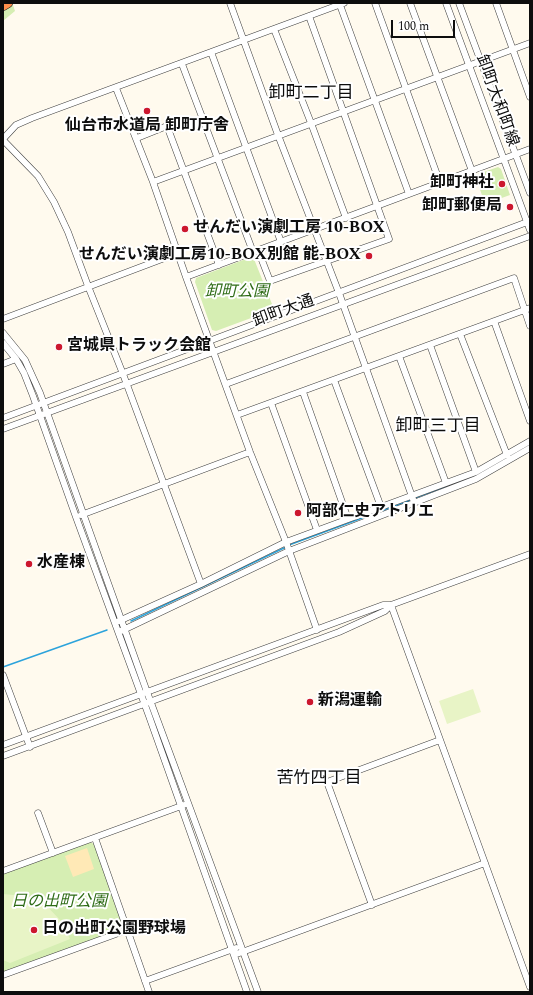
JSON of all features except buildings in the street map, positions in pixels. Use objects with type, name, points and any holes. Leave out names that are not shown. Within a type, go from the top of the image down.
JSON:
[{"type":"highway","points":[[3,6],[8,3]]},
{"type":"street","points":[[230,3],[278,136],[339,293],[414,502]]},
{"type":"street","points":[[375,3],[407,88],[440,183]]},
{"type":"street","points":[[410,3],[472,171]]},
{"type":"street","name":"卸町大和町線","points":[[446,3],[468,65],[528,221],[530,230]]},
{"type":"street","name":"卸町大和町線","points":[[459,3],[530,193]]},
{"type":"street","points":[[496,3],[530,97]]},
{"type":"street","points":[[202,584],[68,232],[54,202],[38,176],[3,140],[16,125],[342,4],[374,100],[408,194]]},
{"type":"street","points":[[182,64],[217,158],[255,251],[270,282],[389,239],[309,16]]},
{"type":"street","points":[[274,29],[346,218]]},
{"type":"street","points":[[153,182],[530,43]]},
{"type":"street","points":[[211,52],[281,242]]},
{"type":"street","points":[[116,88],[137,138],[250,452],[317,630]]},
{"type":"street","points":[[137,138],[168,126],[219,265]]},
{"type":"street","points":[[186,277],[530,149]]},
{"type":"street","points":[[3,418],[528,221]]},
{"type":"street","name":"卸町大通","points":[[3,429],[530,236]]},
{"type":"street","points":[[3,318],[178,253]]},
{"type":"street","points":[[226,384],[514,278],[527,309],[530,326]]},
{"type":"street","points":[[237,415],[527,309]]},
{"type":"street","points":[[494,321],[530,421]]},
{"type":"street","points":[[3,333],[25,360],[48,413],[125,629],[258,992]]},
{"type":"street","points":[[460,334],[507,455]]},
{"type":"street","points":[[3,343],[16,359],[24,373],[37,406],[247,992]]},
{"type":"street","points":[[430,345],[476,472]]},
{"type":"street","points":[[400,356],[446,483]]},
{"type":"street","points":[[3,364],[16,359]]},
{"type":"street","points":[[334,380],[381,507]]},
{"type":"street","points":[[303,392],[348,519]]},
{"type":"street","points":[[271,403],[317,530]]},
{"type":"street","points":[[118,632],[287,547],[317,530],[476,472],[530,441]]},
{"type":"street","points":[[114,624],[287,547],[476,479],[530,448]]},
{"type":"street","points":[[76,517],[250,452]]},
{"type":"street","points":[[3,746],[383,605],[391,605],[530,554]]},
{"type":"street","points":[[3,756],[339,632],[385,611],[391,605]]},
{"type":"street","points":[[391,605],[530,987]]},
{"type":"street","points":[[3,675],[30,746]]},
{"type":"street","points":[[372,905],[327,782],[440,740]]},
{"type":"street","points":[[3,871],[189,803]]},
{"type":"street","points":[[38,813],[53,853]]},
{"type":"street","points":[[95,838],[149,992]]},
{"type":"street","points":[[145,981],[372,905],[485,863]]},
{"type":"street","points":[[3,975],[127,930]]},
{"type":"green space","points":[[13,5],[15,11],[3,21],[3,10]]},
{"type":"green space","points":[[498,167],[501,169],[510,195],[485,204],[475,175]]},
{"type":"green space","name":"卸町公園","points":[[251,257],[254,259],[272,304],[270,311],[216,331],[212,330],[195,282],[196,278]]},
{"type":"green space","points":[[473,689],[481,712],[447,724],[439,701]]},
{"type":"green space","name":"日の出町公園","points":[[90,842],[94,844],[123,927],[122,930],[3,973],[3,874]]},
{"type":"green space","name":"日の出町公園野球場","points":[[3,894],[23,896],[43,902],[61,921],[70,939],[10,963],[3,960]]},
{"type":"sand","points":[[87,848],[94,869],[73,877],[65,856]]},
{"type":"waterway","points":[[415,498],[477,475]]},
{"type":"waterway","points":[[289,545],[411,500]]},
{"type":"waterway","points":[[131,621],[286,547]]},
{"type":"waterway","points":[[3,667],[107,630]]},
{"type":"place","name":"仙台市水道局 卸町庁舎","points":[[147,111]]},
{"type":"place","name":"卸町神社","points":[[502,184]]},
{"type":"place","name":"卸町郵便局","points":[[510,207]]},
{"type":"place","name":"せんだい演劇工房 10-BOX","points":[[185,229]]},
{"type":"place","name":"せんだい演劇工房10-BOX別館 能-BOX","points":[[369,256]]},
{"type":"place","name":"宮城県トラック会館","points":[[59,347]]},
{"type":"place","name":"阿部仁史アトリエ","points":[[298,513]]},
{"type":"place","name":"水産棟","points":[[29,564]]},
{"type":"place","name":"新潟運輸","points":[[310,702]]},
{"type":"place","name":"日の出町公園野球場","points":[[34,930]]},
{"type":"district","name":"卸町二丁目","points":[[311,95]]},
{"type":"district","name":"卸町三丁目","points":[[438,428]]},
{"type":"district","name":"苦竹四丁目","points":[[319,780]]}]
